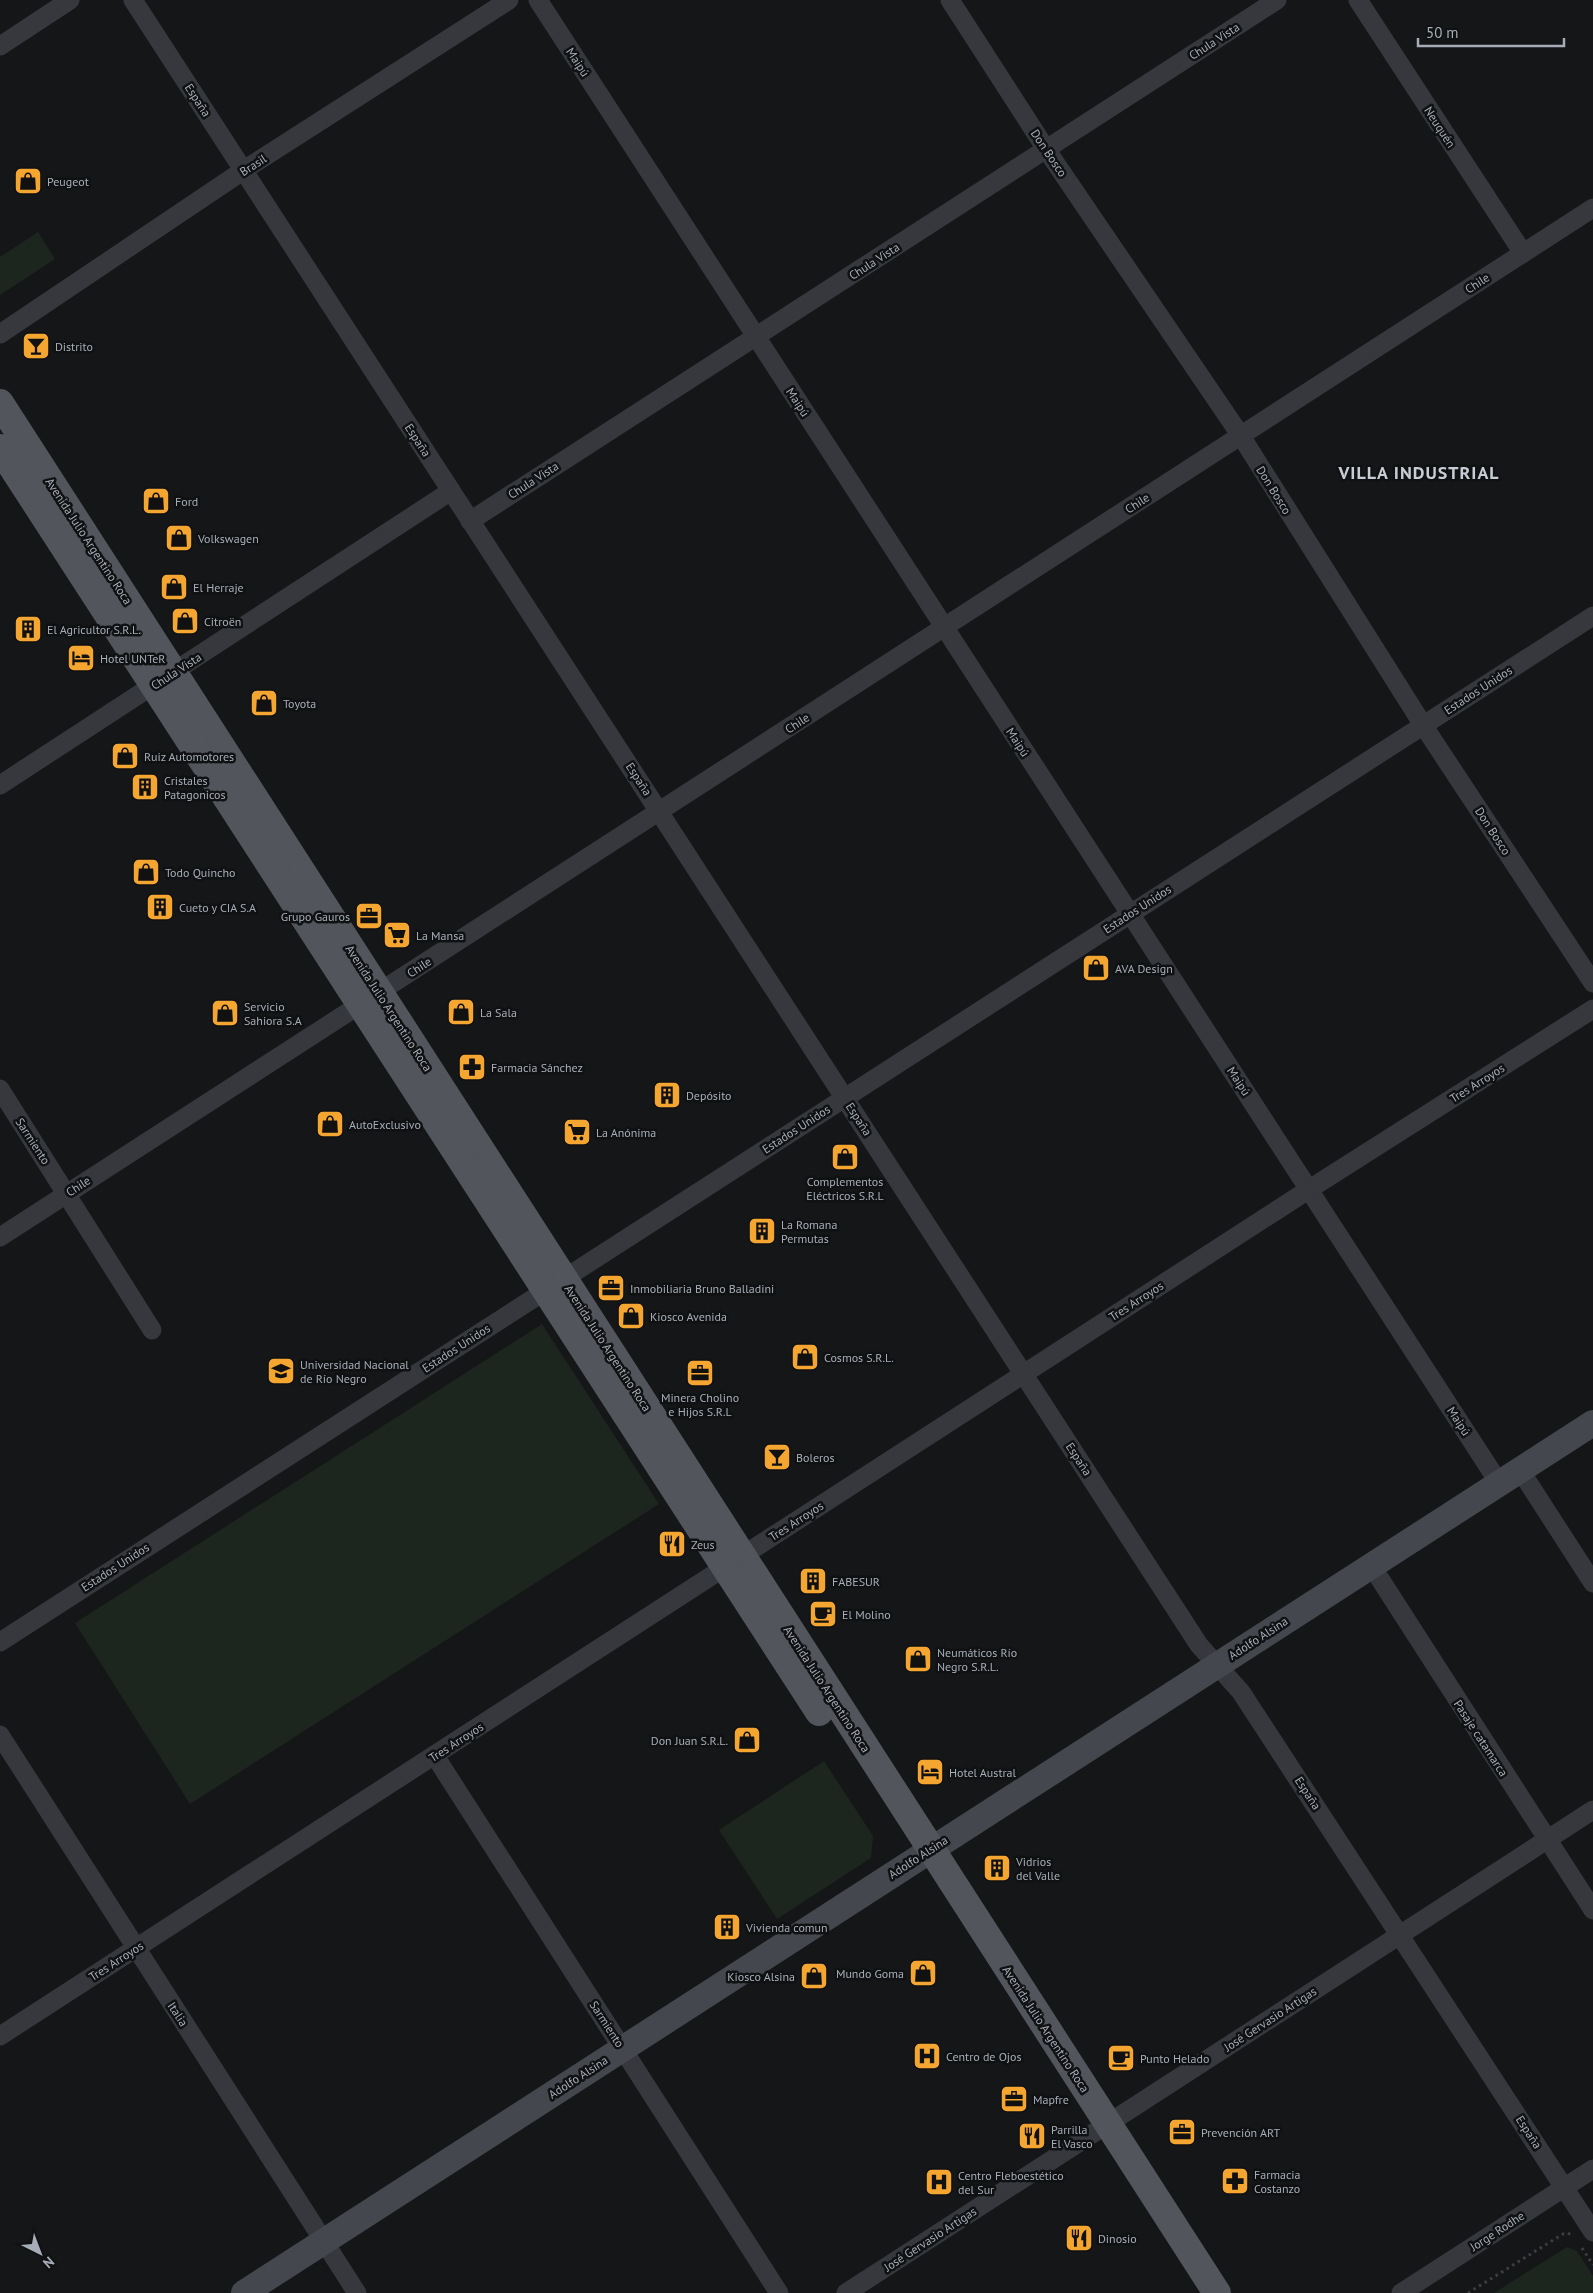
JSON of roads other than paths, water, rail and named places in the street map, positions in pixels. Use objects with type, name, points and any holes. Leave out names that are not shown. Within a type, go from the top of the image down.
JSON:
[{"type":"main road","name":"Avenida Julio Argentino Roca","points":[[0,402],[163,679]]},
{"type":"main road","name":"Avenida Julio Argentino Roca","points":[[0,448],[163,679],[1100,2129],[1217,2293]]},
{"type":"main road","name":"Adolfo Alsina","points":[[244,2293],[1593,1423]]},
{"type":"main road","name":"Avenida Julio Argentino Roca","points":[[1100,2129],[1195,2293]]},
{"type":"street","points":[[0,46],[70,0]]},
{"type":"street","name":"España","points":[[133,0],[1199,1644],[1242,1692],[1400,1934],[1564,2188],[1583,2238]]},
{"type":"street","name":"Brasil","points":[[0,334],[244,170],[509,0]]},
{"type":"street","name":"Maipú","points":[[538,0],[1308,1190],[1509,1477],[1593,1583]]},
{"type":"street","name":"Don Bosco","points":[[950,0],[1046,149],[1241,436],[1423,725],[1593,982]]},
{"type":"street","name":"Chula Vista","points":[[470,521],[1277,0]]},
{"type":"street","name":"Neuquén","points":[[1358,0],[1523,253]]},
{"type":"street","name":"Chile","points":[[0,1237],[1593,208]]},
{"type":"street","name":"Chula Vista","points":[[0,785],[451,491]]},
{"type":"street","name":"Estados Unidos","points":[[0,1642],[1593,616]]},
{"type":"street","name":"Tres Arroyos","points":[[0,2036],[1308,1190],[1593,1009]]},
{"type":"street","name":"Sarmiento","points":[[0,1089],[152,1330]]},
{"type":"street","name":"Pasaje catamarca","points":[[1371,1565],[1546,1840],[1593,1910]]},
{"type":"street","name":"Italia","points":[[0,1735],[357,2293]]},
{"type":"street","name":"Sarmiento","points":[[435,1756],[778,2293]]},
{"type":"street","name":"José Gervasio Artigas","points":[[846,2293],[1593,1810]]},
{"type":"street","name":"Jorge Rodhe","points":[[1401,2293],[1593,2169]]},
{"type":"place","name":"Peugeot","points":[[28,181]]},
{"type":"place","name":"Distrito","points":[[36,346]]},
{"type":"place","name":"Ford","points":[[156,501]]},
{"type":"place","name":"Volkswagen","points":[[179,538]]},
{"type":"place","name":"El Herraje","points":[[174,587]]},
{"type":"place","name":"Citroën","points":[[185,621]]},
{"type":"place","name":"El Agricultor S.R.L.","points":[[28,629]]},
{"type":"place","name":"Hotel UNTeR","points":[[81,658]]},
{"type":"place","name":"Toyota","points":[[264,703]]},
{"type":"place","name":"Ruiz Automotores","points":[[125,756]]},
{"type":"place","name":"Cristales Patagonicos","points":[[145,787]]},
{"type":"place","name":"Todo Quincho","points":[[146,872]]},
{"type":"place","name":"Cueto y CIA S.A","points":[[160,907]]},
{"type":"place","name":"Grupo Gauros","points":[[369,916]]},
{"type":"place","name":"La Mansa","points":[[397,935]]},
{"type":"place","name":"AVA Design","points":[[1096,968]]},
{"type":"place","name":"La Sala","points":[[461,1012]]},
{"type":"place","name":"Servicio Sahiora S.A","points":[[225,1013]]},
{"type":"place","name":"Farmacia Sánchez","points":[[472,1067]]},
{"type":"place","name":"Depósito","points":[[667,1095]]},
{"type":"place","name":"AutoExclusivo","points":[[330,1124]]},
{"type":"place","name":"La Anónima","points":[[577,1132]]},
{"type":"place","name":"Complementos Eléctricos S.R.L","points":[[845,1157]]},
{"type":"place","name":"La Romana Permutas","points":[[762,1231]]},
{"type":"place","name":"Inmobiliaria Bruno Balladini","points":[[611,1288]]},
{"type":"place","name":"Kiosco Avenida","points":[[631,1316]]},
{"type":"place","name":"Cosmos S.R.L.","points":[[805,1357]]},
{"type":"place","name":"Universidad Nacional de Río Negro","points":[[281,1371]]},
{"type":"place","name":"Minera Cholino e Hijos S.R.L","points":[[700,1373]]},
{"type":"place","name":"Boleros","points":[[777,1457]]},
{"type":"place","name":"Zeus","points":[[672,1544]]},
{"type":"place","name":"FABESUR","points":[[813,1581]]},
{"type":"place","name":"El Molino","points":[[823,1614]]},
{"type":"place","name":"Neumáticos Río Negro S.R.L.","points":[[918,1659]]},
{"type":"place","name":"Don Juan S.R.L.","points":[[747,1740]]},
{"type":"place","name":"Hotel Austral","points":[[930,1772]]},
{"type":"place","name":"Vidrios del Valle","points":[[997,1868]]},
{"type":"place","name":"Vivienda comun","points":[[727,1927]]},
{"type":"place","name":"Mundo Goma","points":[[923,1973]]},
{"type":"place","name":"Kiosco Alsina","points":[[814,1976]]},
{"type":"place","name":"Centro de Ojos","points":[[927,2056]]},
{"type":"place","name":"Punto Helado","points":[[1121,2058]]},
{"type":"place","name":"Mapfre","points":[[1014,2099]]},
{"type":"place","name":"Prevención ART","points":[[1182,2132]]},
{"type":"place","name":"Parrilla El Vasco","points":[[1032,2136]]},
{"type":"place","name":"Farmacia Costanzo","points":[[1235,2181]]},
{"type":"place","name":"Centro Fleboestético del Sur","points":[[939,2182]]},
{"type":"place","name":"Dinosio","points":[[1079,2238]]},
{"type":"district","name":"VILLA INDUSTRIAL","points":[[1419,472]]}]
